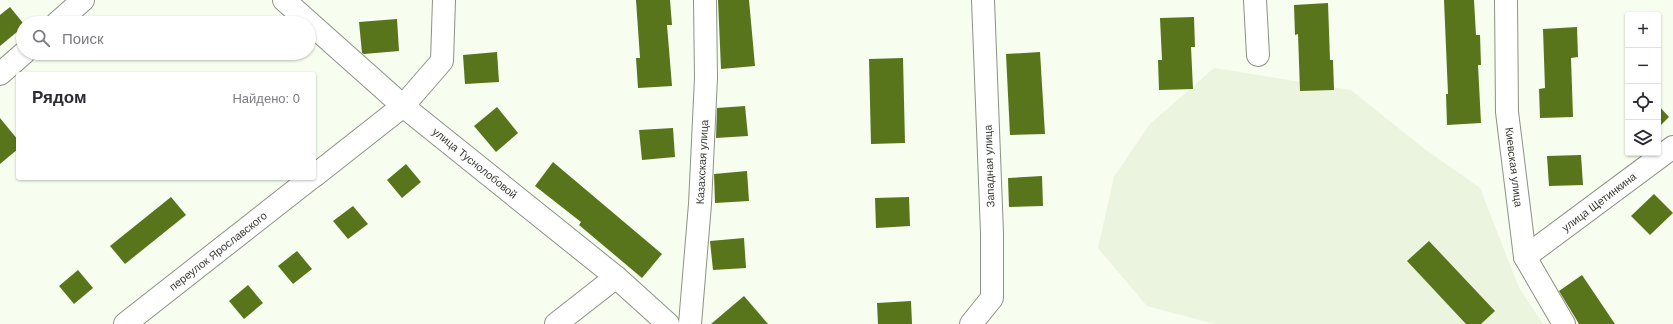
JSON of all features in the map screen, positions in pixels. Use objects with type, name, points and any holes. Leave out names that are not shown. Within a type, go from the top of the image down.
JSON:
[{"type":"street","points":[[65,16],[83,0]]},
{"type":"street","name":"улица Туснолобовой","points":[[284,0],[302,16]]},
{"type":"street","points":[[316,174],[403,106],[442,61],[444,0]]},
{"type":"street","name":"Казахская улица","points":[[690,324],[700,204],[706,78],[705,0]]},
{"type":"street","name":"Западная улица","points":[[970,324],[992,298],[992,233],[983,0]]},
{"type":"street","points":[[1256,0],[1258,55]]},
{"type":"street","name":"Киевская улица","points":[[1506,0],[1507,112],[1525,257],[1564,324]]},
{"type":"street","name":"улица Туснолобовой","points":[[316,29],[403,106],[616,277],[668,324]]},
{"type":"street","points":[[0,74],[16,60]]},
{"type":"street","name":"улица Щетинкина","points":[[1525,257],[1673,147]]},
{"type":"street","name":"переулок Ярославского","points":[[125,324],[308,180]]},
{"type":"street","points":[[556,324],[616,277]]},
{"type":"shaded area","points":[[1214,68],[1351,90],[1422,147],[1480,188],[1519,288],[1543,324],[1215,324],[1147,306],[1098,248],[1114,177],[1150,124]]},
{"type":"building","points":[[636,0],[670,0],[672,25],[667,25],[672,86],[638,88],[636,58],[640,58]]},
{"type":"building","points":[[718,0],[749,0],[755,66],[721,69]]},
{"type":"building","points":[[1444,0],[1474,0],[1476,35],[1480,35],[1481,65],[1478,65],[1481,123],[1447,125],[1446,94],[1448,94]]},
{"type":"building","points":[[1328,3],[1330,60],[1333,60],[1334,90],[1300,91],[1298,34],[1295,35],[1294,5]]},
{"type":"building","points":[[10,7],[17,16],[16,16],[16,33],[0,46],[0,15]]},
{"type":"building","points":[[1194,17],[1195,47],[1191,47],[1193,89],[1159,90],[1158,60],[1162,60],[1160,18]]},
{"type":"building","points":[[397,19],[399,51],[362,53],[359,22]]},
{"type":"building","points":[[1577,27],[1578,57],[1571,58],[1573,117],[1540,118],[1539,89],[1545,88],[1543,29]]},
{"type":"building","points":[[497,52],[499,82],[465,84],[463,55]]},
{"type":"building","points":[[1040,52],[1045,134],[1010,135],[1006,54]]},
{"type":"building","points":[[903,58],[905,143],[871,144],[869,59]]},
{"type":"building","points":[[745,106],[748,136],[716,138],[717,108]]},
{"type":"building","points":[[497,107],[518,133],[496,152],[474,126]]},
{"type":"building","points":[[1661,108],[1669,117],[1661,125]]},
{"type":"building","points":[[0,118],[16,138],[16,151],[0,164]]},
{"type":"building","points":[[673,128],[675,157],[642,160],[639,130]]},
{"type":"building","points":[[1581,155],[1583,185],[1549,186],[1547,156]]},
{"type":"building","points":[[553,162],[662,254],[642,278],[579,225],[581,222],[535,186]]},
{"type":"building","points":[[406,164],[421,182],[402,198],[387,180]]},
{"type":"building","points":[[747,171],[749,201],[715,203],[714,174]]},
{"type":"building","points":[[1042,176],[1043,206],[1009,207],[1008,178]]},
{"type":"building","points":[[1654,194],[1673,213],[1650,235],[1631,216]]},
{"type":"building","points":[[171,197],[186,215],[125,264],[110,246]]},
{"type":"building","points":[[909,197],[910,226],[876,228],[875,198]]},
{"type":"building","points":[[353,206],[368,224],[348,239],[333,221]]},
{"type":"building","points":[[744,238],[746,268],[713,270],[710,241]]},
{"type":"building","points":[[1429,241],[1495,311],[1481,324],[1466,324],[1407,261]]},
{"type":"building","points":[[297,251],[312,269],[293,284],[278,266]]},
{"type":"building","points":[[78,270],[93,288],[74,304],[59,286]]},
{"type":"building","points":[[1582,275],[1615,324],[1579,324],[1559,291]]},
{"type":"building","points":[[248,285],[263,303],[244,319],[229,301]]},
{"type":"building","points":[[744,296],[768,324],[711,324]]},
{"type":"building","points":[[911,301],[912,324],[878,324],[877,303]]}]
